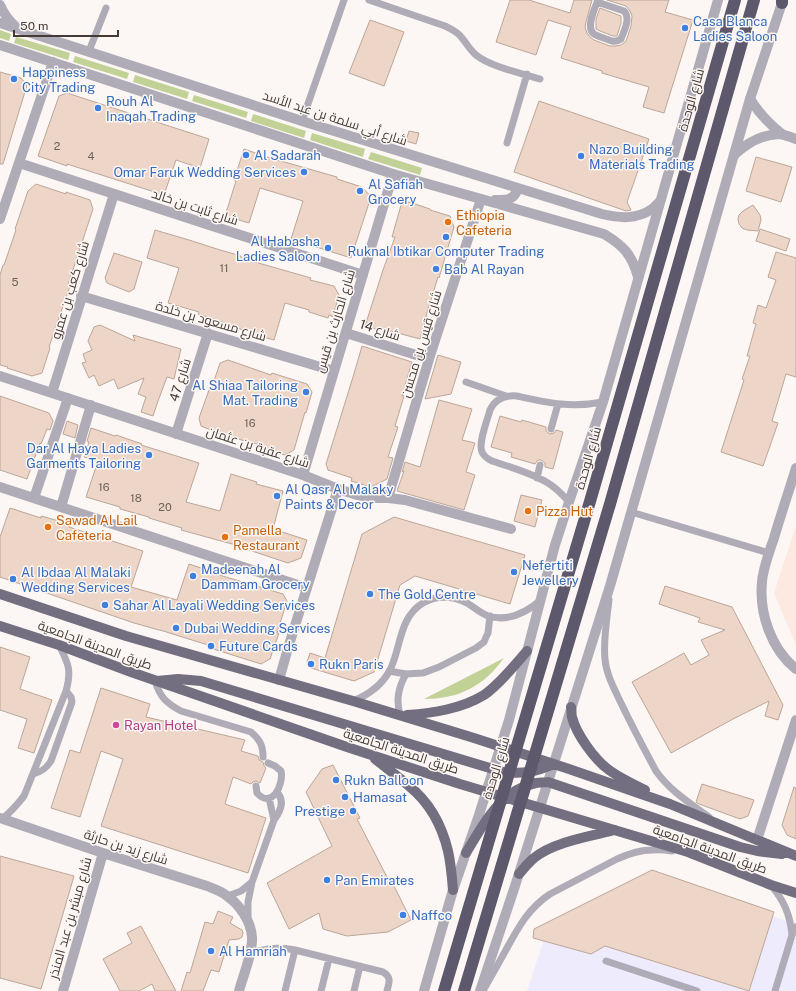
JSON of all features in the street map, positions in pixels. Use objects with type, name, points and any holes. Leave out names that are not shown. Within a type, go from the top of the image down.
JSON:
[{"type":"highway","name":"شارع الوحدة","points":[[444,991],[589,505],[735,0]]},
{"type":"highway","points":[[464,991],[610,504],[754,0]]},
{"type":"main road","name":"طريق المدينة الجامعية","points":[[0,594],[126,636],[400,715],[554,764],[670,804],[794,856]]},
{"type":"main road","name":"طريق المدينة الجامعية","points":[[0,626],[59,645],[155,681],[369,754],[505,798],[688,852],[771,885],[796,893]]},
{"type":"main road","points":[[400,715],[429,713],[443,710],[464,704],[484,695],[495,686],[527,651]]},
{"type":"main road","points":[[155,681],[178,678],[201,681],[504,772],[535,772],[554,764]]},
{"type":"main road","points":[[571,707],[572,716],[577,729],[584,742],[600,762],[610,771],[670,804]]},
{"type":"main road","points":[[369,754],[410,786],[421,797],[430,810],[444,837],[448,852],[453,890]]},
{"type":"main road","points":[[466,853],[485,820],[505,798],[514,791],[524,787],[536,783],[548,782],[740,847],[774,854],[794,856]]},
{"type":"main road","points":[[519,874],[535,857],[546,851],[570,842],[615,830]]},
{"type":"street","points":[[424,991],[453,890],[509,720],[556,546],[569,502],[603,402],[718,0]]},
{"type":"street","points":[[482,991],[610,586],[750,99],[782,1]]},
{"type":"street","points":[[0,5],[3,12],[16,28]]},
{"type":"street","name":"شارع أبي سلمة بن عبد الأسد","points":[[0,23],[302,121],[614,217],[641,215],[652,209],[661,200]]},
{"type":"street","points":[[0,45],[393,174],[604,234],[617,242],[627,252],[635,265],[638,279]]},
{"type":"street","points":[[0,220],[53,62]]},
{"type":"street","points":[[750,99],[756,109],[772,127],[782,134],[796,139]]},
{"type":"street","points":[[734,155],[742,147],[756,139],[782,134]]},
{"type":"street","name":"شارع ثابت بن خالد","points":[[19,163],[363,275]]},
{"type":"street","name":"شارع الحارث بن قيس","points":[[303,475],[393,174]]},
{"type":"street","points":[[481,199],[508,200],[515,196],[518,188]]},
{"type":"street","name":"شارع كعب بن عمرو","points":[[52,393],[114,194]]},
{"type":"street","name":"شارع قيس بن محسن","points":[[388,498],[429,359],[481,199]]},
{"type":"street","name":"شارع مسعود بن خلدة","points":[[81,296],[334,370]]},
{"type":"street","name":"شارع 47","points":[[176,434],[208,333]]},
{"type":"street","name":"شارع 14","points":[[346,333],[429,359]]},
{"type":"street","name":"شارع عقبة بن عثمان","points":[[0,376],[303,475],[338,489],[368,497],[405,500],[511,529]]},
{"type":"street","points":[[34,498],[68,398]]},
{"type":"street","points":[[61,507],[91,405]]},
{"type":"street","points":[[796,468],[791,499],[769,553],[762,581],[762,605],[767,627],[777,647],[796,669]]},
{"type":"street","points":[[0,487],[307,588]]},
{"type":"street","points":[[279,680],[338,489]]},
{"type":"street","points":[[757,840],[796,720]]},
{"type":"street","name":"شارع زيد بن حارثة","points":[[1,818],[103,853],[208,886],[228,896],[240,908],[248,922],[252,937],[250,953],[239,991]]},
{"type":"street","name":"شارع مبشر بن عبد المنذر","points":[[63,991],[103,853]]},
{"type":"lane","points":[[302,121],[344,0]]},
{"type":"lane","points":[[369,0],[454,30],[475,54],[491,64],[540,79]]},
{"type":"lane","points":[[597,1],[624,10],[627,13],[627,19],[621,39],[615,42],[595,34],[591,30],[590,25],[597,1]]},
{"type":"lane","points":[[89,51],[106,8]]},
{"type":"lane","points":[[508,143],[527,74]]},
{"type":"lane","points":[[466,382],[506,396],[517,396],[558,404],[581,405],[603,402]]},
{"type":"lane","points":[[506,396],[495,402],[490,410],[482,440],[482,453],[486,458],[492,461],[548,483],[556,488],[569,502]]},
{"type":"lane","points":[[551,429],[558,404]]},
{"type":"lane","points":[[537,478],[540,465]]},
{"type":"lane","points":[[631,512],[769,553]]},
{"type":"lane","points":[[610,586],[604,650],[607,670],[611,682],[628,719],[656,771],[662,779],[675,792],[721,825]]},
{"type":"lane","points":[[353,701],[374,690],[382,681],[394,660],[405,623],[412,612],[423,603],[449,597],[458,599],[490,616],[502,618],[527,611],[541,600]]},
{"type":"lane","points":[[389,671],[406,674],[423,673],[480,645],[488,632],[490,616]]},
{"type":"lane","points":[[1,818],[11,812],[24,796],[66,691],[70,672],[68,663],[59,645]]},
{"type":"lane","points":[[400,715],[397,701],[399,687],[406,674]]},
{"type":"lane","points":[[155,681],[158,691],[164,699],[181,711],[251,732],[261,743],[263,750],[262,757]]},
{"type":"lane","points":[[33,774],[45,770],[50,761],[72,702],[71,697],[66,691]]},
{"type":"lane","points":[[256,786],[259,796],[266,799],[272,797],[277,792],[281,779],[281,771],[275,766],[268,764]]},
{"type":"lane","points":[[248,922],[248,902],[252,882],[282,802],[277,792]]},
{"type":"lane","points":[[269,798],[274,820]]},
{"type":"lane","points":[[482,991],[523,920],[536,905],[550,894],[617,858],[639,851],[654,849],[688,852]]},
{"type":"lane","points":[[228,896],[241,891],[252,882]]},
{"type":"lane","points":[[771,885],[784,903],[791,924],[792,935]]},
{"type":"lane","points":[[775,991],[792,935],[796,927]]},
{"type":"lane","points":[[250,953],[272,948],[295,950],[383,972],[387,974],[390,980],[387,991]]},
{"type":"lane","points":[[285,991],[295,950]]},
{"type":"lane","points":[[321,991],[329,959]]},
{"type":"lane","points":[[606,961],[697,991]]},
{"type":"lane","points":[[354,991],[360,966]]},
{"type":"shaded area","points":[[796,529],[796,645],[774,593]]},
{"type":"shaded area","points":[[657,879],[796,924],[796,991],[527,991],[547,930]]},
{"type":"green space","points":[[0,30],[11,34],[9,41],[0,38]]},
{"type":"green space","points":[[16,37],[70,53],[68,60],[14,43]]},
{"type":"green space","points":[[75,56],[129,73],[127,79],[73,62]]},
{"type":"green space","points":[[135,75],[189,92],[187,99],[133,82]]},
{"type":"green space","points":[[194,95],[248,112],[246,118],[192,101]]},
{"type":"green space","points":[[253,114],[306,131],[304,138],[251,121]]},
{"type":"green space","points":[[312,133],[365,149],[363,157],[310,140]]},
{"type":"green space","points":[[371,152],[422,168],[420,175],[368,159]]},
{"type":"green space","points":[[504,658],[488,676],[470,689],[448,697],[424,699]]},
{"type":"building","points":[[510,0],[529,0],[570,13],[574,0],[592,0],[585,27],[587,33],[594,40],[610,46],[615,46],[621,45],[626,41],[631,26],[632,16],[626,6],[607,0],[669,0],[665,12],[693,20],[664,113],[643,107],[649,87],[602,73],[602,71],[561,58],[571,27],[548,20],[536,55],[496,42]]},
{"type":"building","points":[[600,8],[621,16],[621,23],[617,36],[613,36],[596,29],[596,19]]},
{"type":"building","points":[[370,20],[404,32],[384,86],[349,73]]},
{"type":"building","points":[[0,72],[21,78],[27,85],[3,164],[0,164]]},
{"type":"building","points":[[67,93],[209,139],[200,168],[176,160],[164,195],[38,156],[59,96]]},
{"type":"building","name":"Nazo Building Materials Trading","points":[[539,101],[649,139],[627,202],[631,210],[626,211],[514,172]]},
{"type":"building","points":[[409,131],[419,133],[416,144],[406,141]]},
{"type":"building","points":[[244,149],[337,177],[337,179],[362,187],[371,197],[351,258],[291,239],[303,201],[260,188],[249,223],[225,216]]},
{"type":"building","points":[[756,157],[792,167],[781,202],[746,191]]},
{"type":"building","points":[[36,184],[90,200],[93,209],[68,285],[70,286],[49,347],[50,348],[42,373],[32,376],[0,365],[0,275],[28,191]]},
{"type":"building","points":[[409,202],[450,216],[454,227],[420,339],[390,331],[389,333],[365,326],[395,237],[392,237],[401,205]]},
{"type":"building","points":[[753,205],[760,215],[761,220],[758,231],[742,228],[738,219],[739,215],[743,211]]},
{"type":"building","points":[[760,229],[790,239],[786,251],[756,241]]},
{"type":"building","points":[[155,230],[241,256],[241,258],[311,278],[310,280],[334,286],[339,295],[333,317],[329,315],[328,318],[309,312],[309,310],[285,303],[274,340],[224,324],[225,323],[198,314],[199,312],[168,303],[179,268],[147,258]]},
{"type":"building","points":[[776,252],[796,258],[796,377],[786,374],[772,421],[778,423],[763,466],[721,452],[744,380],[742,379],[750,356],[747,356],[756,324],[753,323],[758,305],[766,308],[776,280],[768,277]]},
{"type":"building","points":[[114,253],[142,262],[134,289],[129,292],[107,283],[105,278]]},
{"type":"building","points":[[100,325],[135,341],[133,335],[181,349],[174,379],[167,377],[153,416],[141,412],[146,397],[138,394],[144,378],[118,389],[114,379],[99,386],[94,375],[89,378],[82,363],[86,362],[83,354],[92,350],[88,341],[94,327]]},
{"type":"building","points":[[362,346],[412,362],[395,426],[398,427],[388,457],[393,458],[387,479],[371,487],[351,481],[352,478],[328,470],[326,464]]},
{"type":"building","points":[[438,355],[461,362],[451,394],[425,399]]},
{"type":"building","points":[[228,360],[271,375],[272,373],[307,384],[312,392],[294,450],[285,455],[263,450],[264,446],[223,435],[201,426],[199,418],[209,390],[211,390],[220,363]]},
{"type":"building","points":[[0,396],[49,413],[53,421],[50,430],[47,429],[41,444],[40,443],[27,479],[0,470]]},
{"type":"building","points":[[439,400],[472,409],[462,440],[475,443],[466,472],[475,475],[464,510],[397,491],[404,471],[402,472],[405,462],[420,467]]},
{"type":"building","points":[[500,416],[521,422],[522,420],[546,427],[546,431],[550,434],[554,433],[556,430],[563,432],[553,469],[545,467],[545,463],[541,460],[538,460],[535,464],[511,457],[512,453],[491,447]]},
{"type":"building","points":[[67,421],[78,425],[75,438],[63,434]]},
{"type":"building","points":[[91,428],[199,463],[186,502],[220,511],[231,474],[257,482],[256,484],[283,491],[273,529],[307,540],[301,558],[288,563],[243,547],[181,530],[182,528],[86,497],[98,461],[84,457],[89,442],[87,441]]},
{"type":"building","name":"Pizza Hut","points":[[521,495],[542,500],[535,527],[514,521]]},
{"type":"building","points":[[10,508],[41,518],[41,516],[70,524],[69,527],[143,551],[131,587],[177,600],[189,564],[216,574],[283,594],[287,601],[277,633],[279,633],[270,659],[261,664],[207,647],[208,645],[134,623],[0,577],[0,537]]},
{"type":"building","name":"The Gold Centre","points":[[394,517],[525,555],[510,604],[415,576],[400,585],[374,672],[354,681],[311,668],[307,662],[310,653],[325,658],[362,534]]},
{"type":"building","points":[[665,586],[732,607],[783,705],[778,720],[765,716],[769,701],[671,753],[632,682],[684,653],[691,665],[709,655],[701,640],[725,630],[698,622],[700,618],[659,604]]},
{"type":"building","points":[[0,647],[30,657],[20,689],[52,700],[34,753],[18,748],[27,719],[0,710]]},
{"type":"building","points":[[101,688],[150,704],[146,717],[245,740],[241,751],[258,756],[259,760],[263,762],[266,768],[260,783],[256,781],[251,784],[233,777],[225,804],[266,818],[248,873],[101,826],[123,759],[101,751],[80,817],[51,808],[70,750],[80,753]]},
{"type":"building","points":[[333,765],[360,818],[357,819],[389,881],[391,880],[411,920],[388,932],[347,936],[323,929],[319,913],[289,929],[267,883],[332,846],[306,792],[322,769]]},
{"type":"building","points":[[702,784],[754,800],[748,816],[740,819],[696,802]]},
{"type":"building","points":[[794,787],[796,788],[796,839],[787,835],[782,825]]},
{"type":"building","points":[[0,856],[74,876],[41,989],[0,978]]},
{"type":"building","points":[[652,870],[774,912],[749,991],[605,946],[591,954],[533,938],[534,929]]},
{"type":"building","points":[[218,911],[233,917],[230,923],[242,930],[242,937],[239,939],[229,940],[219,972],[211,970],[203,991],[181,991],[187,972],[190,973],[205,922],[213,924]]},
{"type":"building","points":[[141,926],[176,991],[155,991],[152,984],[139,991],[120,991],[103,959],[132,943],[127,933]]},
{"type":"place","name":"Casa Blanca Ladies Saloon","points":[[685,28]]},
{"type":"place","name":"Happiness City Trading","points":[[14,79]]},
{"type":"place","name":"Rouh Al Inaqah Trading","points":[[98,108]]},
{"type":"place","name":"Al Sadarah","points":[[246,155]]},
{"type":"place","name":"Nazo Building Materials Trading","points":[[581,156]]},
{"type":"place","name":"Omar Faruk Wedding Services","points":[[304,172]]},
{"type":"place","name":"Al Safiah Grocery","points":[[360,191]]},
{"type":"place","name":"Ethiopia Cafeteria","points":[[448,222]]},
{"type":"place","name":"Ruknal Ibtikar Computer Trading","points":[[446,237]]},
{"type":"place","name":"Al Habasha Ladies Saloon","points":[[328,248]]},
{"type":"place","name":"Bab Al Rayan","points":[[436,269]]},
{"type":"place","name":"Al Shiaa Tailoring Mat. Trading","points":[[306,392]]},
{"type":"place","name":"Dar Al Haya Ladies Garments Tailoring","points":[[149,455]]},
{"type":"place","name":"Al Qasr Al Malaky Paints & Decor","points":[[277,496]]},
{"type":"place","name":"Pizza Hut","points":[[528,511]]},
{"type":"place","name":"Sawad Al Lail Cafeteria","points":[[48,527]]},
{"type":"place","name":"Pamella Restaurant","points":[[225,537]]},
{"type":"place","name":"Nefertiti Jewellery","points":[[514,572]]},
{"type":"place","name":"Madeenah Al Dammam Grocery","points":[[193,576]]},
{"type":"place","name":"Al Ibdaa Al Malaki Wedding Services","points":[[13,579]]},
{"type":"place","name":"The Gold Centre","points":[[370,594]]},
{"type":"place","name":"Sahar Al Layali Wedding Services","points":[[105,605]]},
{"type":"place","name":"Dubai Wedding Services","points":[[176,628]]},
{"type":"place","name":"Future Cards","points":[[211,646]]},
{"type":"place","name":"Rukn Paris","points":[[311,664]]},
{"type":"place","name":"Rayan Hotel","points":[[116,725]]},
{"type":"place","name":"Rukn Balloon","points":[[336,780]]},
{"type":"place","name":"Hamasat","points":[[345,797]]},
{"type":"place","name":"Prestige","points":[[353,811]]},
{"type":"place","name":"Pan Emirates","points":[[327,880]]},
{"type":"place","name":"Naffco","points":[[403,915]]},
{"type":"place","name":"Al Hamriah","points":[[211,951]]}]
